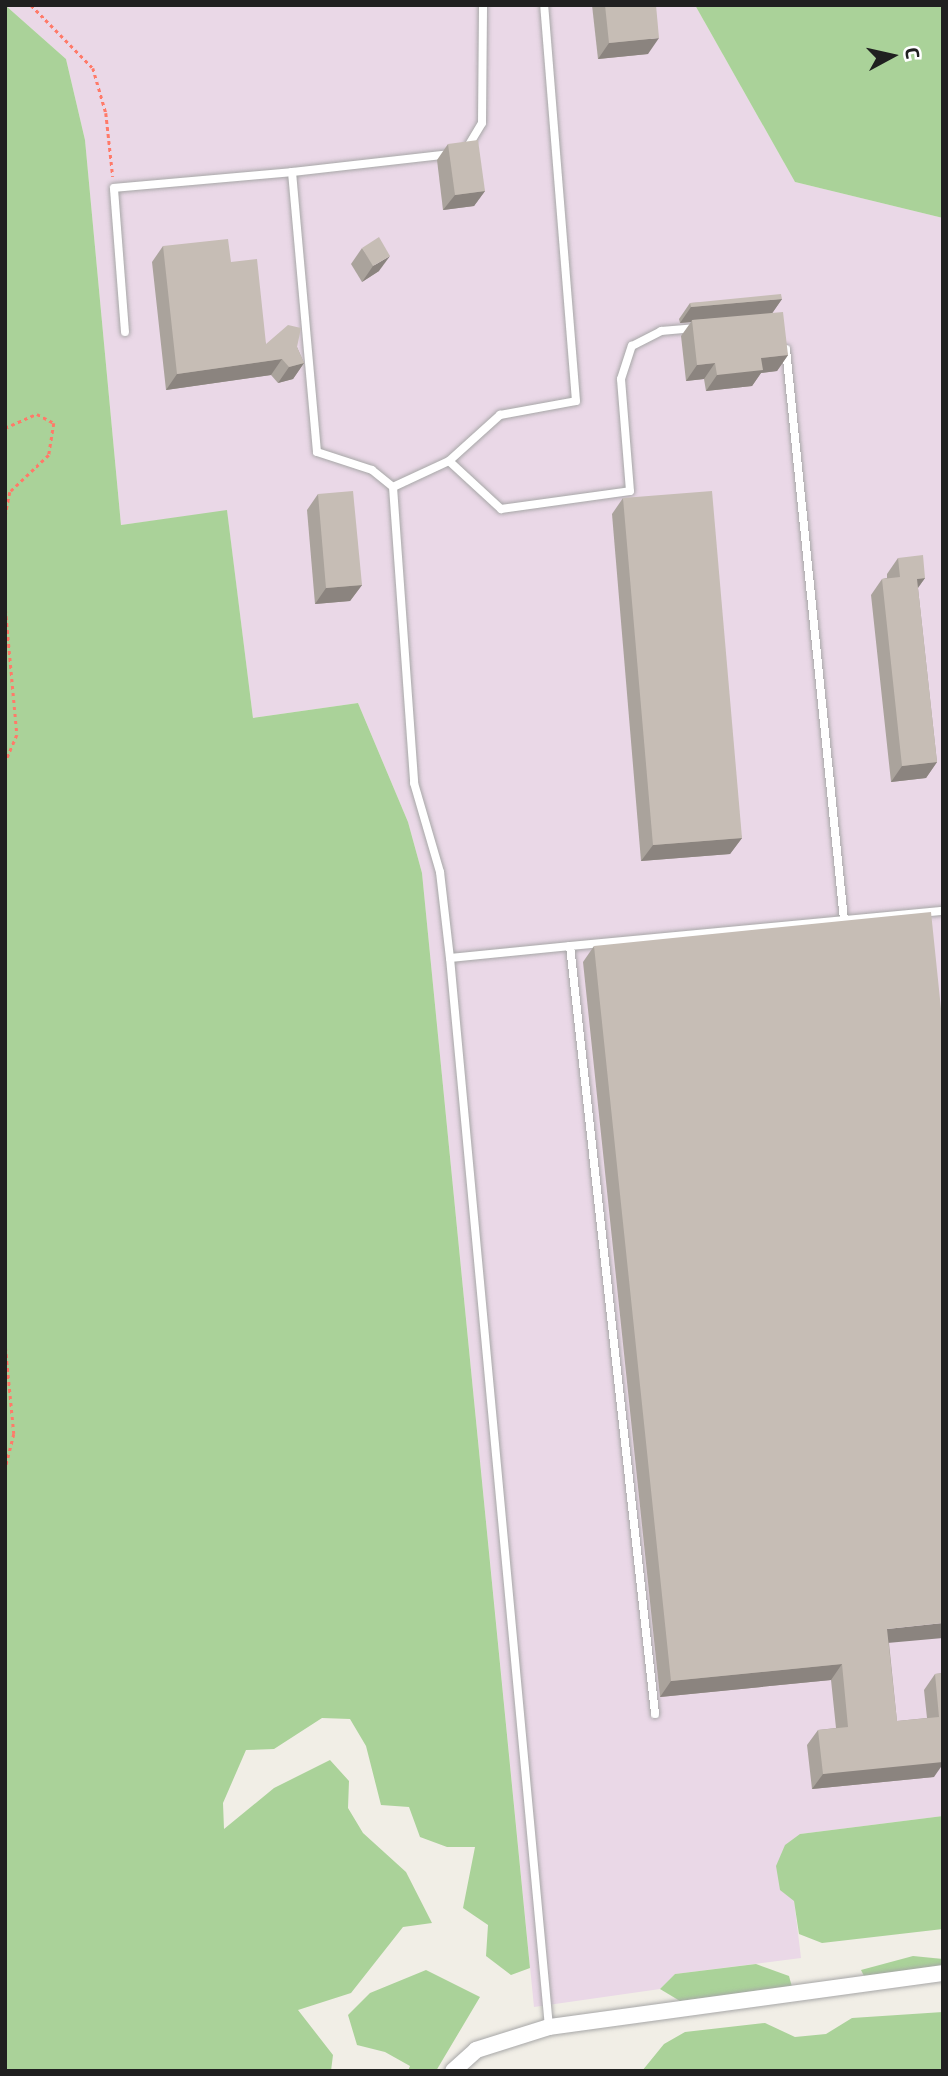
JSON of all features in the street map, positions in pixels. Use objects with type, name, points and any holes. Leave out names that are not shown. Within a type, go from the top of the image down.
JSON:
[{"type":"street","points":[[453,2071],[476,2050],[549,2027],[943,1973]]},
{"type":"lane","points":[[125,332],[114,188],[292,172],[470,146],[482,122],[483,5]]},
{"type":"lane","points":[[393,487],[449,461],[500,415],[576,401],[544,5]]},
{"type":"lane","points":[[292,172],[317,452],[372,470],[393,487],[414,783],[440,872],[450,957],[549,2027]]},
{"type":"lane","points":[[449,461],[501,509],[630,491],[621,379],[632,346],[662,331],[702,328]]},
{"type":"lane","points":[[784,334],[844,920]]},
{"type":"lane","points":[[450,957],[943,911]]},
{"type":"lane","points":[[570,946],[654,1714]]},
{"type":"path","points":[[31,5],[93,68],[106,113],[114,188]]},
{"type":"path","points":[[5,428],[37,414],[54,423],[49,455],[10,492],[5,518]]},
{"type":"path","points":[[5,602],[17,735],[5,763]]},
{"type":"path","points":[[5,1339],[14,1434],[5,1470]]},
{"type":"shaded area","points":[[5,5],[695,5],[795,182],[943,218],[943,1816],[800,1834],[794,1900],[801,1958],[675,1974],[660,1989],[534,2007],[422,873],[408,822],[358,703],[253,718],[227,511],[121,525],[85,140],[66,59]]},
{"type":"green space","points":[[5,5],[66,59],[85,140],[121,525],[227,510],[253,718],[358,703],[408,822],[422,873],[530,1968],[511,1975],[486,1956],[488,1925],[463,1908],[475,1847],[447,1847],[420,1837],[409,1807],[381,1805],[366,1746],[350,1719],[322,1718],[274,1749],[246,1750],[223,1803],[224,1829],[274,1788],[330,1760],[349,1781],[348,1808],[363,1833],[406,1872],[432,1923],[403,1927],[351,1993],[298,2010],[333,2055],[331,2071],[5,2071]]},
{"type":"green space","points":[[695,5],[943,5],[943,218],[795,182]]},
{"type":"green space","points":[[943,1816],[943,1929],[822,1943],[799,1934],[794,1901],[780,1890],[776,1866],[785,1845],[800,1834]]},
{"type":"green space","points":[[913,1956],[943,1959],[943,1976],[866,1980],[861,1970]]},
{"type":"green space","points":[[756,1964],[789,1976],[792,1987],[680,2001],[660,1989],[675,1974]]},
{"type":"green space","points":[[426,1970],[480,1997],[436,2071],[408,2071],[410,2066],[385,2052],[357,2045],[348,2015],[370,1993]]},
{"type":"green space","points":[[943,2012],[943,2071],[642,2071],[664,2044],[685,2032],[765,2023],[795,2037],[826,2034],[852,2018]]},
{"type":"building","points":[[605,5],[656,5],[659,38],[609,43]]},
{"type":"building","points":[[478,140],[485,191],[455,195],[448,144]]},
{"type":"building","points":[[379,237],[390,256],[373,266],[362,248]]},
{"type":"building","points":[[228,239],[231,262],[257,259],[266,344],[288,325],[301,328],[297,347],[304,363],[289,367],[282,359],[177,374],[163,246]]},
{"type":"building","points":[[781,294],[782,299],[691,307],[690,303]]},
{"type":"building","points":[[783,312],[788,355],[761,358],[763,370],[717,375],[715,363],[697,365],[692,320]]},
{"type":"building","points":[[353,491],[362,585],[326,588],[318,494]]},
{"type":"building","points":[[712,491],[742,838],[653,845],[623,498]]},
{"type":"building","points":[[923,555],[925,578],[917,579],[937,762],[902,766],[882,579],[900,577],[898,558]]},
{"type":"building","points":[[931,912],[943,1028],[943,1623],[887,1629],[897,1721],[939,1717],[935,1674],[943,1673],[943,1762],[823,1774],[818,1730],[848,1727],[842,1664],[671,1681],[594,946]]}]
